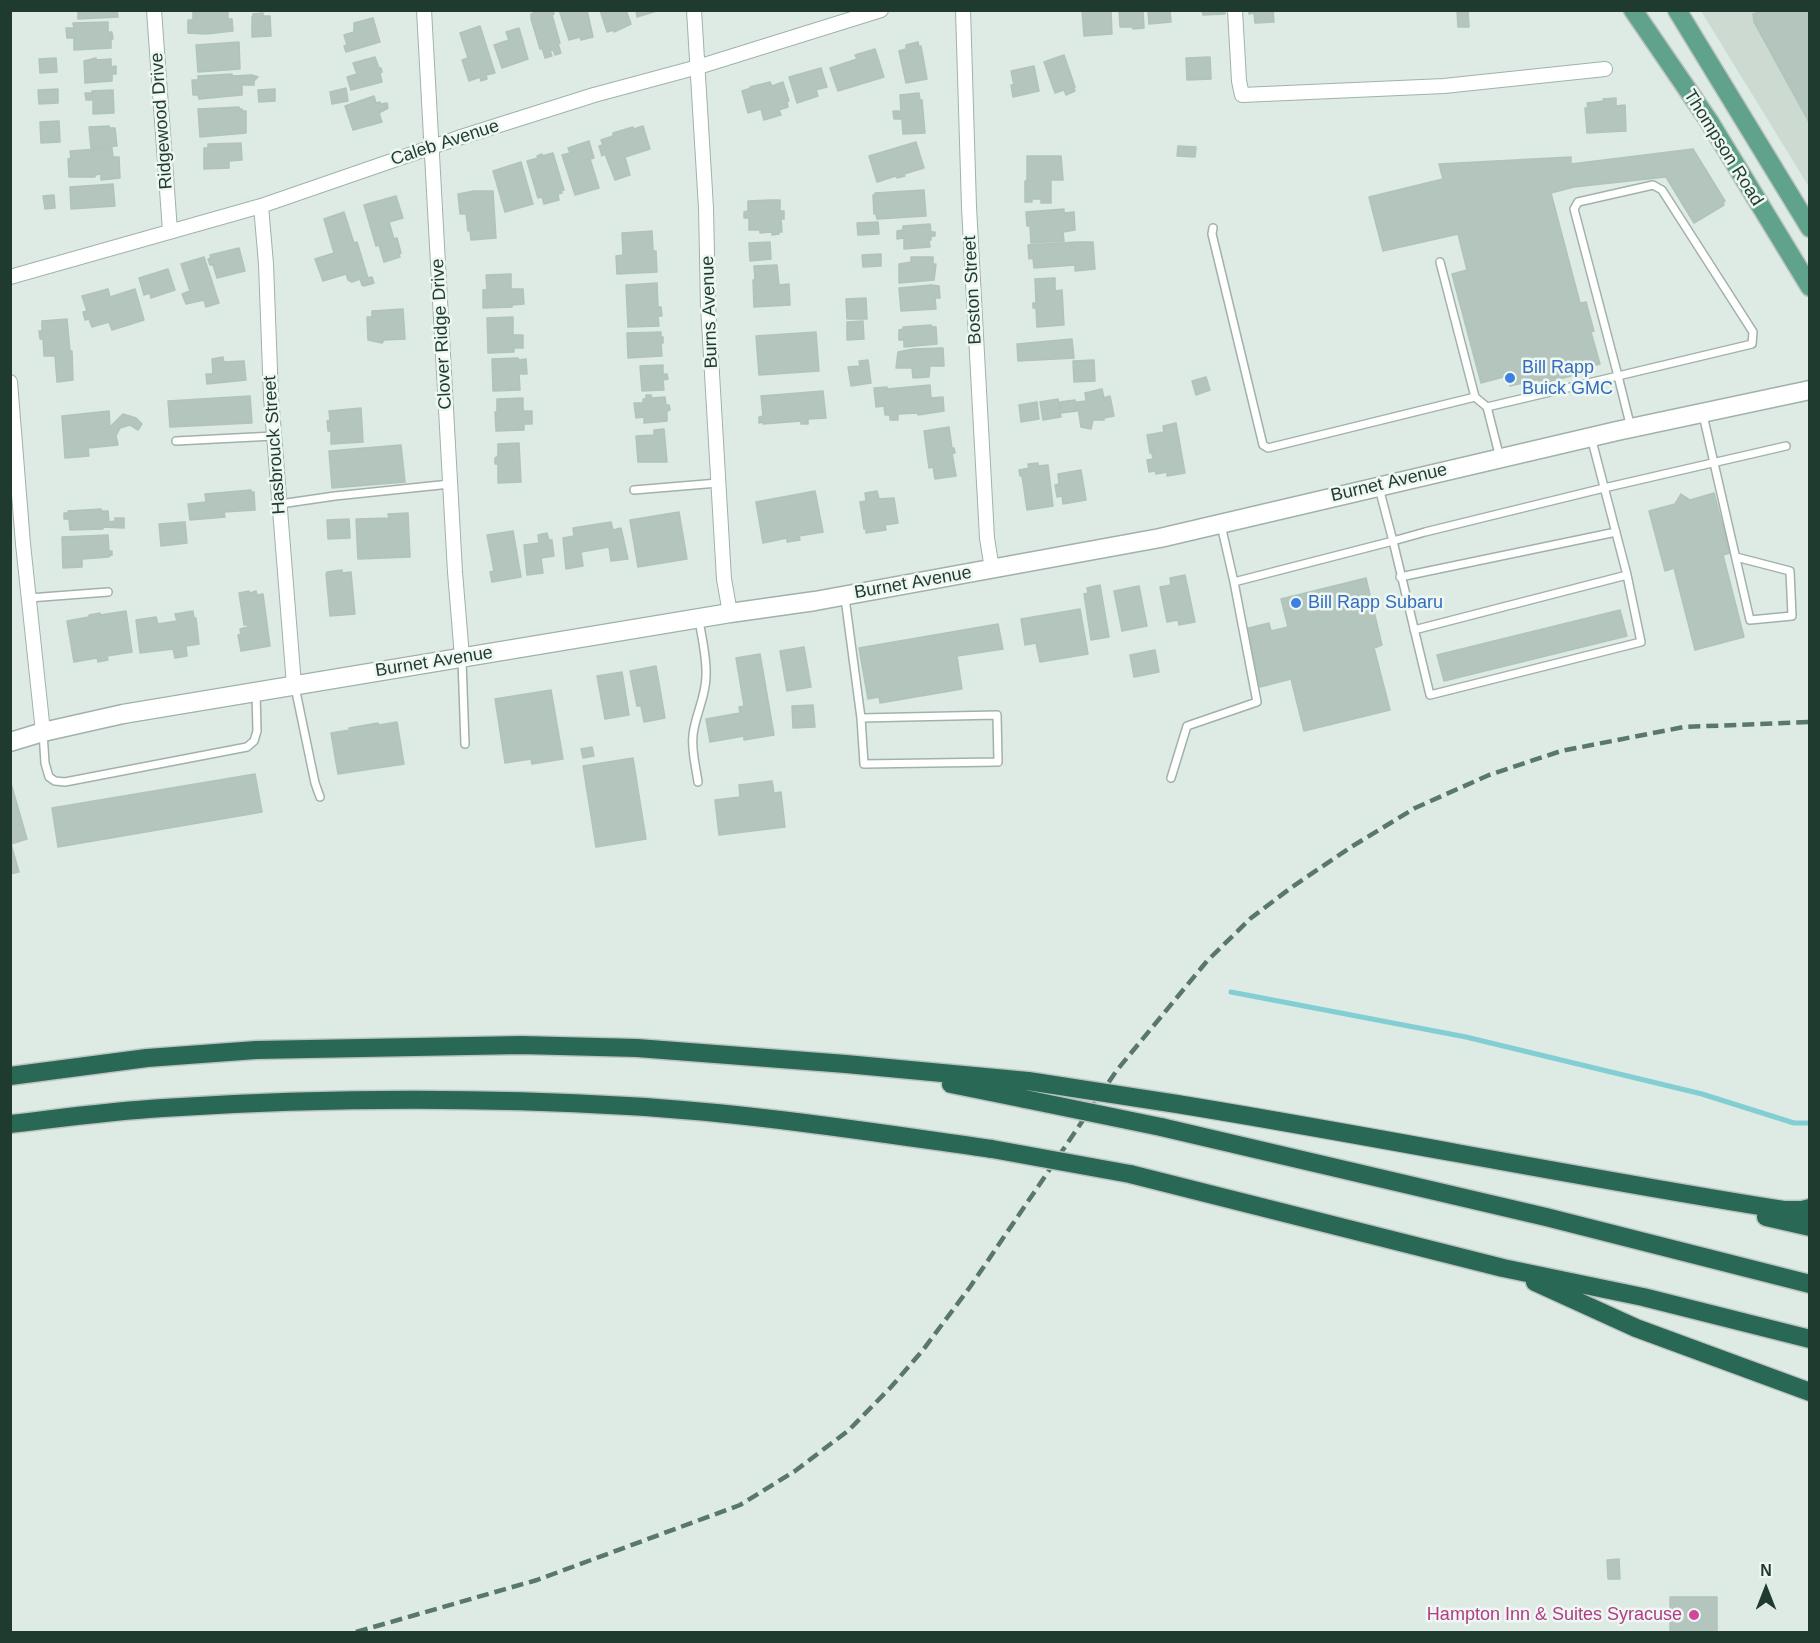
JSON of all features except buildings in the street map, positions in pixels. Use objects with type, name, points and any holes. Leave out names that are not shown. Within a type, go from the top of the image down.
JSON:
[{"type":"highway","points":[[10,1076],[147,1058],[256,1050],[521,1046],[637,1048],[846,1064],[1027,1090],[1178,1104],[1315,1126],[1636,1187],[1784,1210],[1809,1208]]},
{"type":"highway","points":[[1027,1090],[1161,1126],[1535,1214],[1809,1284]]},
{"type":"highway","points":[[10,1124],[173,1107],[312,1101],[474,1101],[629,1106],[784,1120],[992,1149],[1130,1174],[1503,1268],[1642,1297],[1809,1339]]},
{"type":"highway","points":[[1636,1187],[1809,1227]]},
{"type":"highway","points":[[1503,1268],[1636,1328],[1809,1392]]},
{"type":"main road","name":"Thompson Road","points":[[1634,10],[1709,121],[1809,287]]},
{"type":"main road","name":"Thompson Road","points":[[1677,10],[1809,228]]},
{"type":"street","name":"Ridgewood Drive","points":[[154,10],[170,231]]},
{"type":"street","name":"Clover Ridge Drive","points":[[424,10],[455,572],[462,657]]},
{"type":"street","name":"Burns Avenue","points":[[694,10],[706,208],[708,305],[718,483],[724,579],[730,613]]},
{"type":"street","name":"Caleb Avenue","points":[[10,277],[261,206],[432,146],[594,95],[881,10]]},
{"type":"street","name":"Boston Street","points":[[963,10],[969,207],[987,538],[992,569]]},
{"type":"street","points":[[1235,10],[1239,81],[1242,95],[1444,86],[1605,69]]},
{"type":"street","name":"Hasbrouck Street","points":[[261,206],[274,436],[294,685]]},
{"type":"street","points":[[10,382],[43,732]]},
{"type":"street","name":"Burnet Avenue","points":[[10,742],[123,714],[845,595],[1160,538],[1378,485],[1809,390]]},
{"type":"lane","points":[[1487,407],[1618,376],[1752,344],[1753,332],[1662,190],[1653,185],[1578,202],[1574,209],[1618,376],[1631,428]]},
{"type":"lane","points":[[1213,228],[1212,234],[1263,445],[1268,448],[1475,397]]},
{"type":"lane","points":[[1440,262],[1475,397],[1487,407],[1500,458]]},
{"type":"lane","points":[[1702,414],[1750,620],[1792,616],[1790,571],[1736,557]]},
{"type":"lane","points":[[176,441],[274,436]]},
{"type":"lane","points":[[1378,485],[1430,696],[1641,642],[1627,575],[1591,437]]},
{"type":"lane","points":[[1234,582],[1425,532],[1786,446]]},
{"type":"lane","points":[[634,490],[718,483]]},
{"type":"lane","points":[[280,504],[450,484]]},
{"type":"lane","points":[[1171,778],[1187,726],[1257,702],[1221,523]]},
{"type":"lane","points":[[1400,577],[1616,532]]},
{"type":"lane","points":[[1414,630],[1627,575]]},
{"type":"lane","points":[[29,598],[108,592]]},
{"type":"lane","points":[[845,595],[861,718],[864,764],[998,762],[997,715],[861,718]]},
{"type":"lane","points":[[698,618],[706,676],[704,697],[692,737],[698,782]]},
{"type":"lane","points":[[462,657],[465,744]]},
{"type":"lane","points":[[294,685],[320,797]]},
{"type":"lane","points":[[43,732],[45,763],[49,777],[55,781],[64,782],[247,747],[254,741],[257,731],[256,691]]},
{"type":"shaded area","points":[[1701,11],[1809,11],[1809,187]]},
{"type":"waterway","points":[[1231,992],[1466,1037],[1702,1094],[1794,1123],[1810,1123]]},
{"type":"railway","points":[[356,1632],[537,1580],[740,1505],[795,1471],[849,1430],[923,1350],[970,1287],[1117,1070],[1207,961],[1251,918],[1351,847],[1415,808],[1489,775],[1561,751],[1684,727],[1810,722]]},
{"type":"place","name":"Bill Rapp Buick GMC","points":[[1510,378]]},
{"type":"place","name":"Bill Rapp Subaru","points":[[1296,603]]},
{"type":"place","name":"Hampton Inn & Suites Syracuse","points":[[1694,1615]]}]
